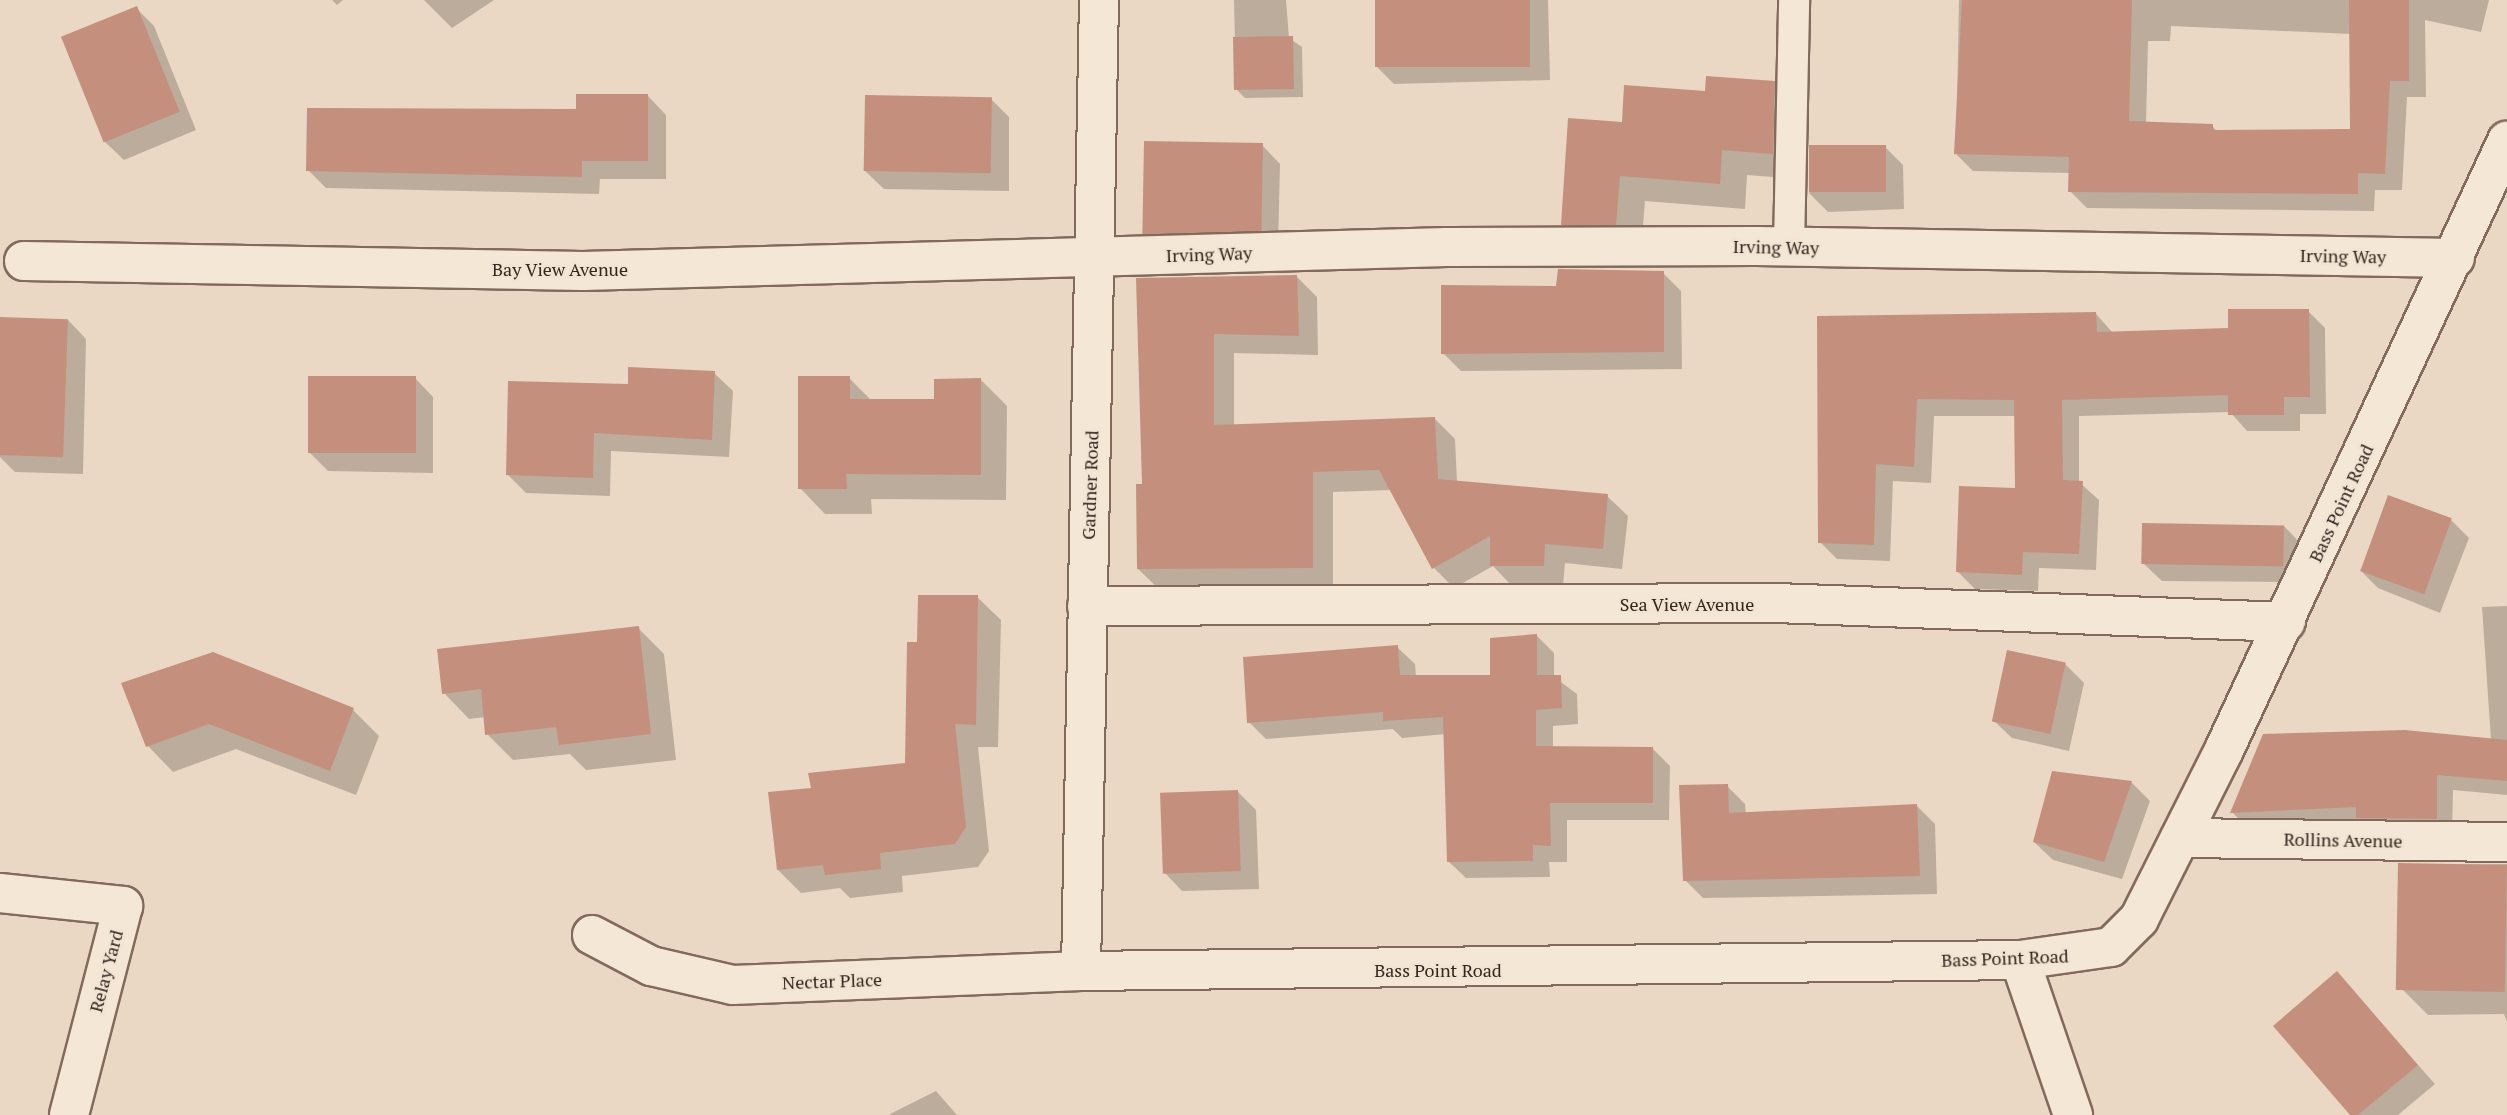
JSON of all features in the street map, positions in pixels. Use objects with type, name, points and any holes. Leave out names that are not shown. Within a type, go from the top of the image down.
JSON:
[{"type":"street","name":"Gardner Road","points":[[1082,971],[1087,606],[1097,257],[1099,0]]},
{"type":"street","name":"Bass Point Road","points":[[1082,971],[2020,960],[2111,947],[2139,919],[2180,838],[2286,622],[2507,141]]},
{"type":"street","name":"Irving Way","points":[[1097,257],[1447,247],[1789,247],[2455,258]]},
{"type":"street","name":"Bay View Avenue","points":[[24,261],[583,271],[1097,257]]},
{"type":"street","name":"Sea View Avenue","points":[[1087,606],[1776,603],[2286,622]]},
{"type":"street","name":"Rollins Avenue","points":[[2180,838],[2507,842]]},
{"type":"street","name":"Relay Yard","points":[[0,893],[123,906],[69,1115]]},
{"type":"street","name":"Nectar Place","points":[[592,935],[651,966],[733,985],[1082,971]]},
{"type":"street","points":[[2020,960],[2073,1115]]},
{"type":"lane","points":[[1789,247],[1794,0]]},
{"type":"building","points":[[1375,0],[1530,0],[1530,67],[1375,67]]},
{"type":"building","points":[[1962,0],[2132,0],[2129,121],[2213,124],[2213,130],[2350,129],[2349,0],[2409,0],[2409,81],[2390,81],[2385,174],[2358,173],[2358,194],[2068,192],[2069,157],[1954,154]]},
{"type":"building","points":[[137,6],[180,112],[104,142],[61,37]]},
{"type":"building","points":[[1293,36],[1294,89],[1234,90],[1233,37]]},
{"type":"building","points":[[1706,76],[1775,81],[1773,154],[1722,150],[1720,184],[1620,176],[1616,225],[1561,225],[1568,118],[1622,122],[1624,85],[1705,91]]},
{"type":"building","points":[[576,94],[648,94],[648,161],[582,161],[582,177],[306,171],[307,108],[576,109]]},
{"type":"building","points":[[865,95],[992,97],[991,173],[864,171]]},
{"type":"building","points":[[1144,141],[1263,143],[1261,236],[1142,234]]},
{"type":"building","points":[[1809,145],[1886,145],[1886,192],[1809,192]]},
{"type":"building","points":[[1558,269],[1664,271],[1664,352],[1441,354],[1441,285],[1556,286]]},
{"type":"building","points":[[1297,275],[1299,336],[1214,334],[1214,425],[1435,417],[1438,479],[1608,494],[1603,549],[1545,544],[1544,566],[1490,566],[1490,536],[1432,569],[1379,470],[1313,472],[1313,568],[1137,569],[1136,484],[1142,484],[1136,278]]},
{"type":"building","points":[[2228,309],[2309,309],[2310,397],[2284,397],[2284,415],[2228,415],[2228,395],[2062,400],[2063,480],[2083,481],[2079,554],[2023,552],[2022,575],[1956,572],[1959,486],[2015,488],[2014,400],[1917,399],[1914,467],[1876,464],[1874,545],[1818,543],[1817,316],[2096,312],[2097,332],[2228,328]]},
{"type":"building","points":[[0,317],[68,319],[63,457],[0,455]]},
{"type":"building","points":[[628,367],[715,371],[712,440],[594,433],[593,478],[506,475],[508,381],[628,384]]},
{"type":"building","points":[[308,376],[416,376],[416,453],[308,453]]},
{"type":"building","points":[[798,376],[850,376],[850,399],[934,399],[934,379],[981,378],[981,475],[846,474],[847,489],[798,489]]},
{"type":"building","points":[[2388,495],[2452,518],[2424,594],[2360,571]]},
{"type":"building","points":[[2142,523],[2284,525],[2283,566],[2141,564]]},
{"type":"building","points":[[918,595],[978,595],[976,725],[955,724],[966,827],[955,844],[880,853],[881,869],[825,875],[823,865],[777,870],[768,792],[811,788],[808,773],[905,763],[907,642],[917,642]]},
{"type":"building","points":[[639,626],[651,734],[559,745],[556,727],[485,735],[481,689],[442,694],[437,649]]},
{"type":"building","points":[[1537,634],[1537,675],[1561,675],[1562,708],[1536,710],[1536,746],[1653,747],[1653,803],[1550,803],[1551,846],[1533,845],[1533,861],[1447,862],[1443,717],[1383,721],[1383,712],[1247,723],[1243,657],[1398,645],[1400,675],[1490,675],[1490,638]]},
{"type":"building","points":[[2007,650],[2066,662],[2051,734],[1992,721]]},
{"type":"building","points":[[213,652],[354,708],[330,771],[209,724],[146,747],[121,683]]},
{"type":"building","points":[[2405,730],[2507,740],[2507,781],[2437,775],[2437,819],[2356,818],[2356,807],[2230,813],[2263,734]]},
{"type":"building","points":[[2052,771],[2132,781],[2104,862],[2033,842]]},
{"type":"building","points":[[1728,784],[1729,813],[1917,804],[1920,876],[1683,881],[1679,785]]},
{"type":"building","points":[[1238,790],[1241,871],[1163,874],[1160,793]]},
{"type":"building","points":[[2398,863],[2507,865],[2505,992],[2396,990]]},
{"type":"building","points":[[2337,971],[2418,1065],[2358,1115],[2350,1115],[2273,1026]]}]
